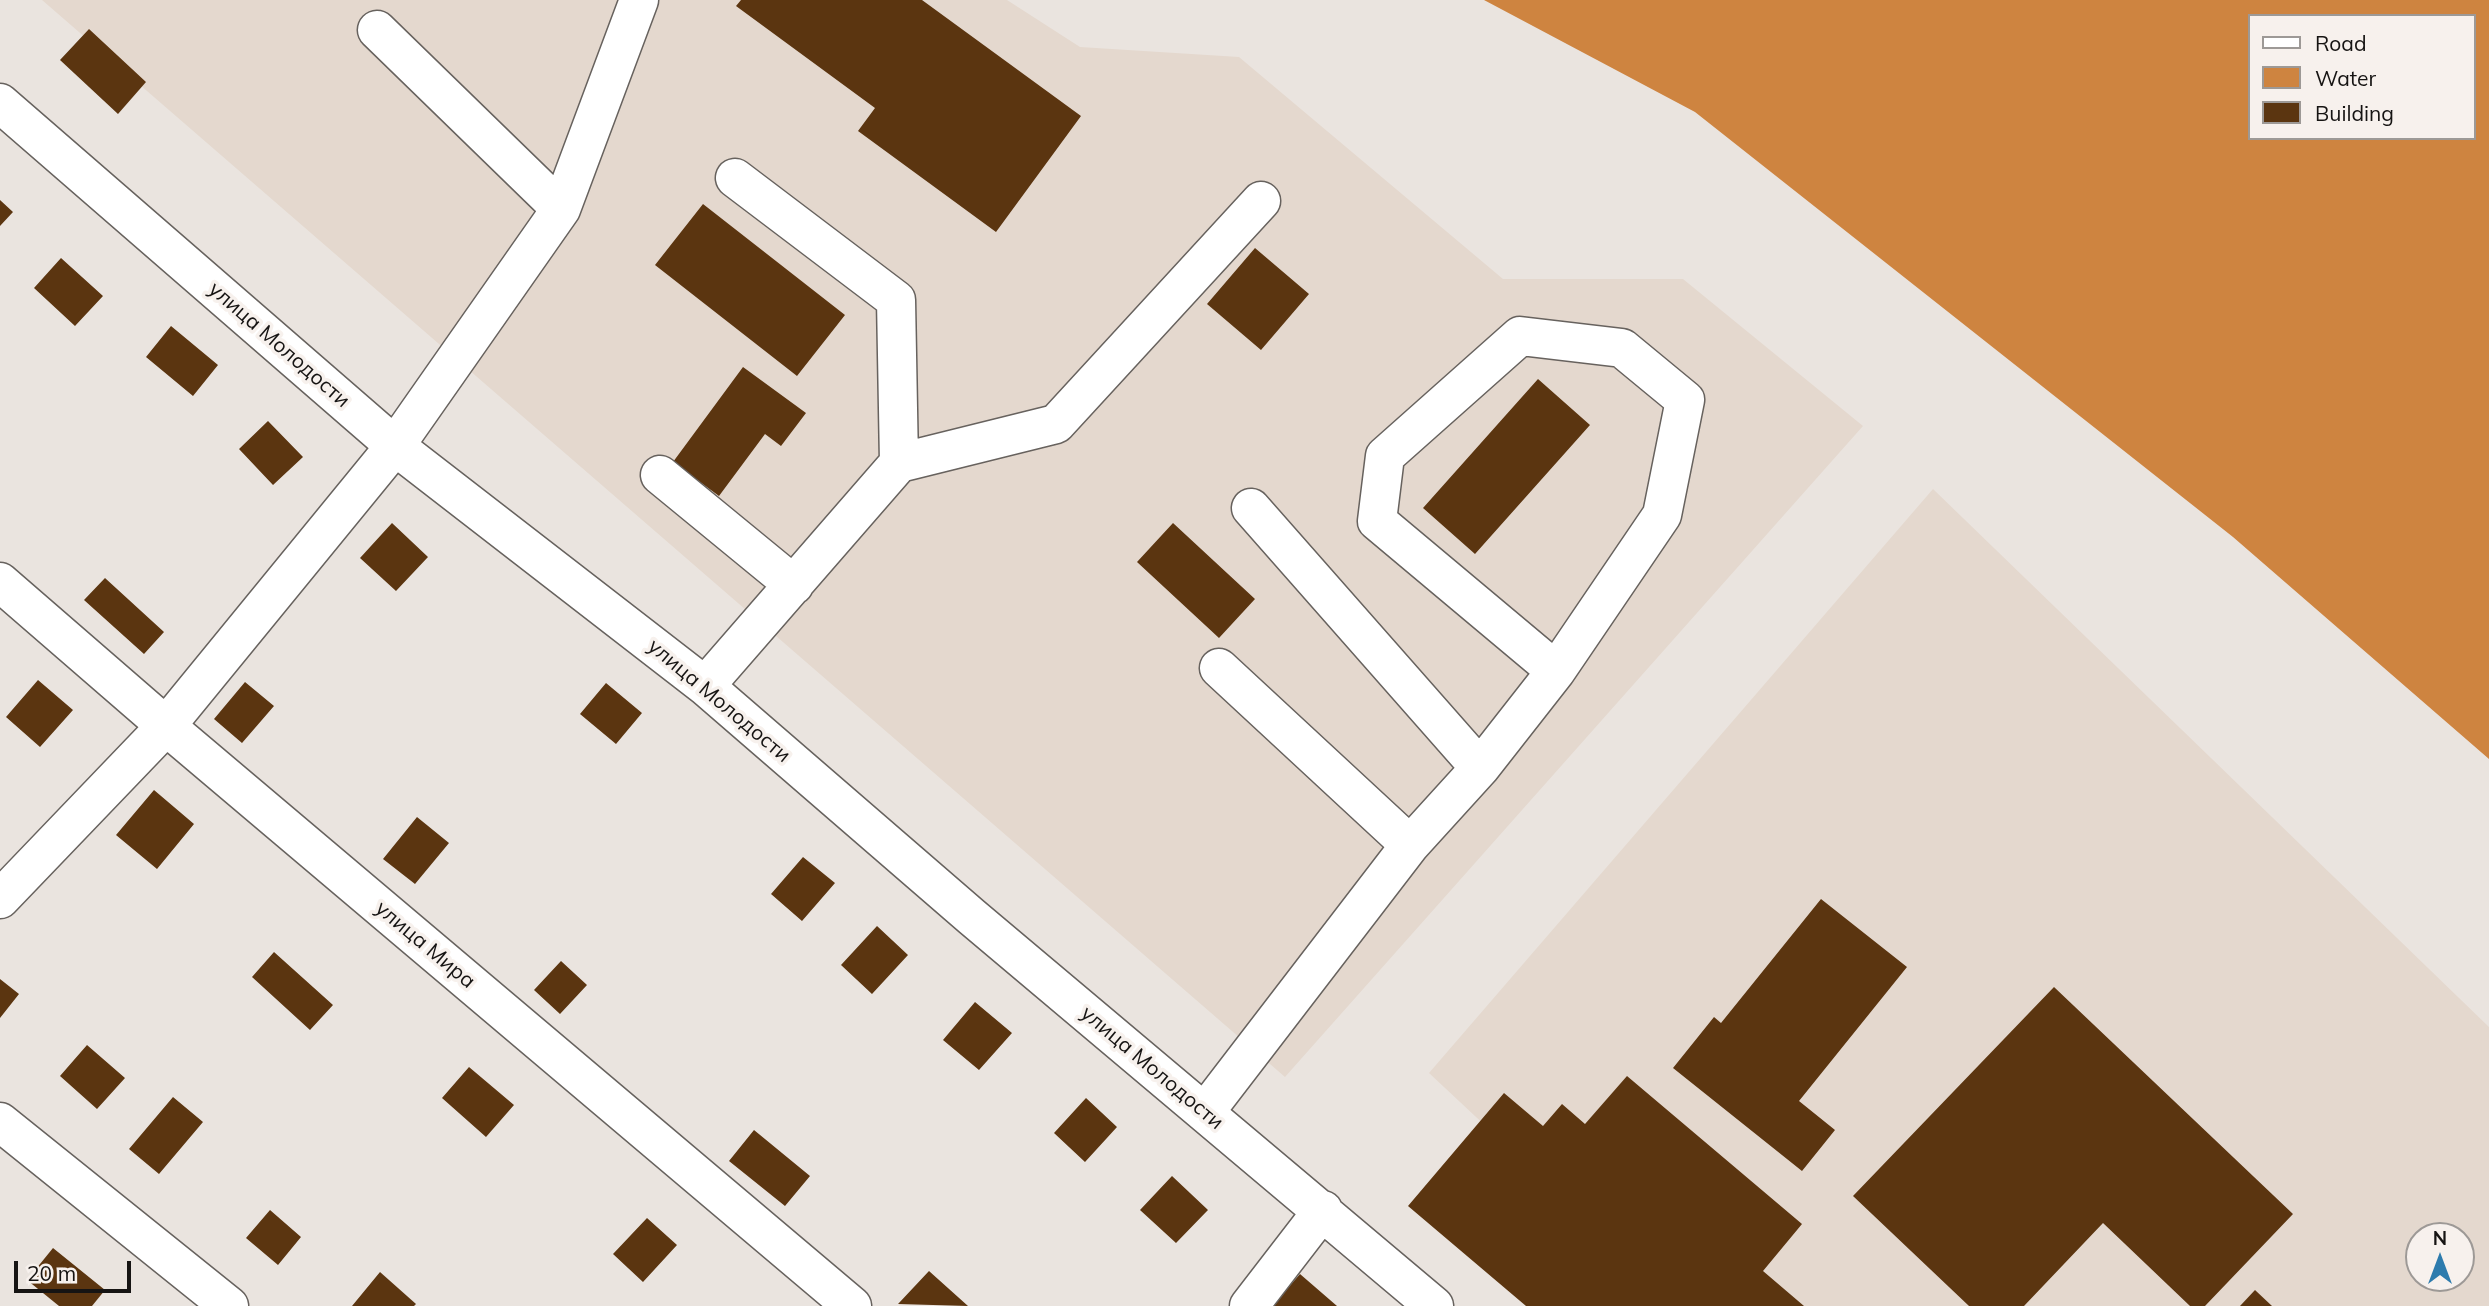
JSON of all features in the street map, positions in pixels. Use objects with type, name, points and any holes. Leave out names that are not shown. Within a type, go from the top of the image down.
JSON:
[{"type":"street","points":[[0,899],[166,726],[395,446],[561,209],[639,0]]},
{"type":"street","points":[[377,30],[561,209]]},
{"type":"street","name":"улица Молодости","points":[[0,103],[395,446],[705,686],[972,917],[1434,1306]]},
{"type":"street","points":[[735,178],[896,300],[899,463]]},
{"type":"street","points":[[705,686],[899,463],[1056,424],[1261,201]]},
{"type":"street","points":[[1205,1112],[1410,845],[1480,768],[1556,671],[1662,515],[1685,400],[1622,348],[1520,336],[1385,456],[1377,521],[1556,671]]},
{"type":"street","points":[[660,475],[794,585]]},
{"type":"street","points":[[1251,508],[1480,768]]},
{"type":"street","name":"улица Мира","points":[[0,582],[166,726],[852,1306]]},
{"type":"street","points":[[1219,668],[1410,845]]},
{"type":"street","points":[[0,1122],[229,1306]]},
{"type":"street","points":[[1249,1306],[1323,1210]]},
{"type":"shaded area","points":[[42,0],[1007,0],[1080,47],[1239,57],[1503,279],[1683,279],[1863,426],[1285,1077]]},
{"type":"shaded area","points":[[1933,489],[2489,1027],[2489,1306],[1554,1306],[1491,1131],[1429,1073]]},
{"type":"water","points":[[1484,0],[2489,0],[2489,759],[2233,537],[1695,112]]},
{"type":"building","points":[[741,0],[922,0],[1081,116],[996,232],[858,131],[875,108],[736,6]]},
{"type":"building","points":[[89,29],[146,82],[118,114],[60,60]]},
{"type":"building","points":[[0,200],[13,212],[0,226]]},
{"type":"building","points":[[703,204],[845,315],[797,376],[655,265]]},
{"type":"building","points":[[1255,248],[1309,294],[1261,350],[1207,304]]},
{"type":"building","points":[[61,258],[103,296],[75,326],[34,288]]},
{"type":"building","points":[[171,326],[218,365],[193,396],[146,357]]},
{"type":"building","points":[[743,367],[806,413],[781,446],[765,434],[719,496],[673,462]]},
{"type":"building","points":[[1538,379],[1590,425],[1475,554],[1423,508]]},
{"type":"building","points":[[268,421],[303,457],[273,485],[239,449]]},
{"type":"building","points":[[392,523],[428,557],[396,591],[360,558]]},
{"type":"building","points":[[1173,523],[1255,599],[1219,638],[1137,562]]},
{"type":"building","points":[[105,578],[164,632],[144,654],[84,600]]},
{"type":"building","points":[[38,680],[73,710],[40,747],[6,717]]},
{"type":"building","points":[[245,682],[274,706],[242,743],[214,719]]},
{"type":"building","points":[[606,683],[642,713],[616,744],[580,714]]},
{"type":"building","points":[[154,790],[194,824],[157,869],[116,835]]},
{"type":"building","points":[[417,817],[449,843],[415,884],[383,859]]},
{"type":"building","points":[[803,857],[835,883],[802,921],[771,894]]},
{"type":"building","points":[[1821,899],[1907,967],[1799,1101],[1835,1130],[1802,1171],[1673,1068],[1714,1017],[1721,1023]]},
{"type":"building","points":[[877,926],[908,955],[872,994],[841,965]]},
{"type":"building","points":[[274,952],[333,1005],[310,1030],[252,977]]},
{"type":"building","points":[[561,961],[587,985],[560,1014],[534,990]]},
{"type":"building","points":[[0,979],[19,994],[0,1018]]},
{"type":"building","points":[[2054,987],[2293,1214],[2205,1306],[2190,1306],[2103,1223],[2024,1306],[1969,1306],[1853,1196]]},
{"type":"building","points":[[975,1002],[1012,1033],[979,1070],[943,1040]]},
{"type":"building","points":[[87,1045],[125,1078],[97,1109],[60,1076]]},
{"type":"building","points":[[469,1067],[514,1105],[486,1137],[442,1098]]},
{"type":"building","points":[[1627,1076],[1802,1224],[1763,1271],[1804,1306],[1526,1306],[1408,1206],[1504,1093],[1543,1126],[1562,1104],[1585,1124]]},
{"type":"building","points":[[173,1097],[203,1122],[159,1174],[129,1149]]},
{"type":"building","points":[[1086,1098],[1117,1127],[1085,1162],[1054,1133]]},
{"type":"building","points":[[754,1130],[810,1176],[785,1206],[729,1161]]},
{"type":"building","points":[[1172,1176],[1208,1210],[1176,1243],[1140,1210]]},
{"type":"building","points":[[270,1210],[301,1237],[278,1265],[246,1238]]},
{"type":"building","points":[[647,1218],[677,1245],[643,1282],[613,1254]]},
{"type":"building","points":[[53,1248],[105,1290],[92,1306],[59,1306],[27,1280]]},
{"type":"building","points":[[929,1271],[968,1306],[898,1304]]},
{"type":"building","points":[[380,1272],[416,1304],[352,1306]]},
{"type":"building","points":[[1300,1274],[1337,1306],[1272,1306]]},
{"type":"building","points":[[2255,1290],[2272,1306],[2240,1306]]}]
